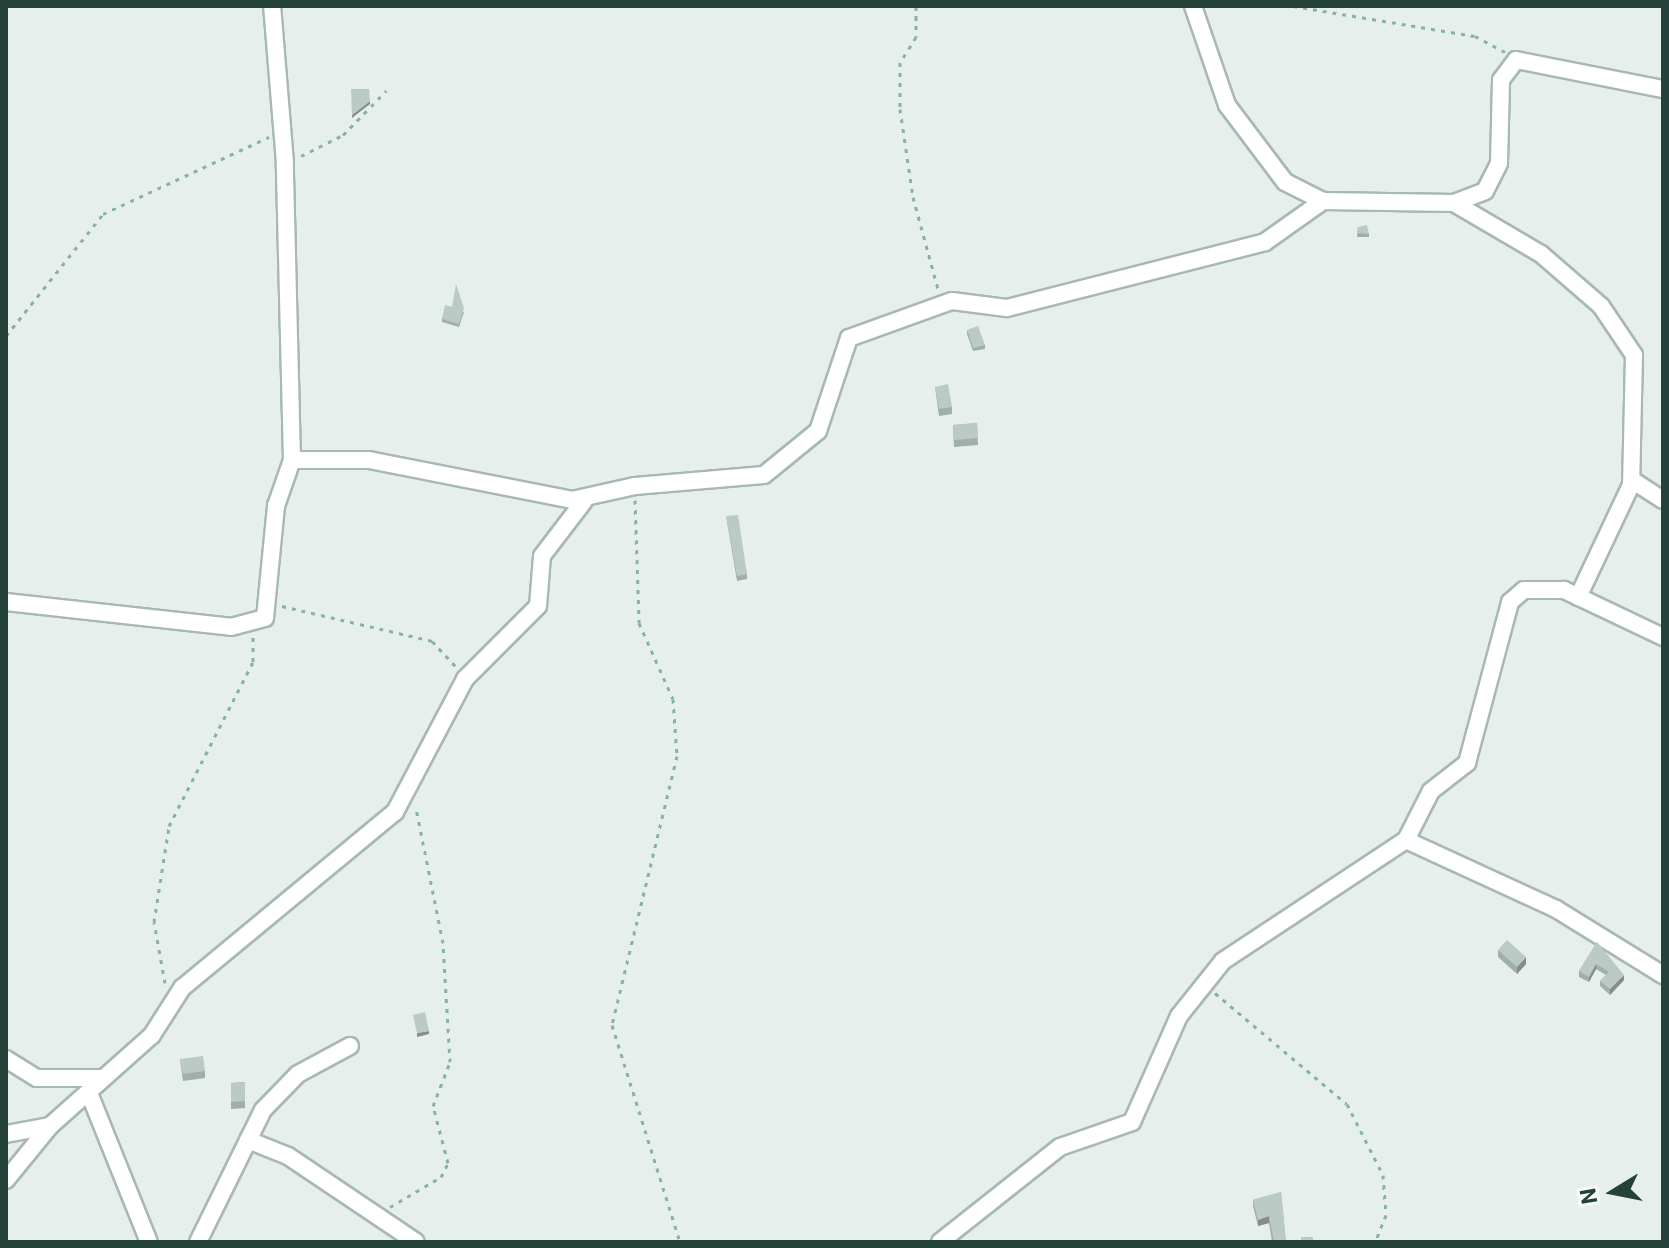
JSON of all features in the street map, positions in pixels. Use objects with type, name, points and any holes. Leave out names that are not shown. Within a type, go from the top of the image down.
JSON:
[{"type":"street","points":[[6,602],[250,627],[270,605],[276,506],[292,460],[285,163],[272,6]]},
{"type":"street","points":[[1193,6],[1227,105],[1285,182],[1323,201],[1454,203],[1485,191],[1495,175],[1501,80],[1514,61],[1663,89]]},
{"type":"street","points":[[292,460],[369,460],[538,498],[584,501],[635,486],[773,471],[818,431],[849,338],[943,304],[1007,308],[1265,242],[1323,201]]},
{"type":"street","points":[[1454,203],[1541,254],[1621,331],[1636,379],[1632,480],[1578,597]]},
{"type":"street","points":[[1632,480],[1663,500]]},
{"type":"street","points":[[6,1180],[50,1126],[145,1042],[165,1011],[235,940],[395,812],[412,786],[465,679],[538,606],[542,556],[584,501]]},
{"type":"street","points":[[940,1242],[1060,1147],[1132,1122],[1179,1016],[1203,983],[1253,937],[1406,840],[1431,791],[1467,763],[1510,602],[1540,585],[1578,597],[1663,637]]},
{"type":"street","points":[[1406,840],[1556,909],[1663,975]]},
{"type":"street","points":[[198,1242],[248,1140],[285,1084],[350,1046]]},
{"type":"street","points":[[6,1059],[37,1078],[101,1078]]},
{"type":"street","points":[[89,1093],[149,1242]]},
{"type":"street","points":[[6,1134],[50,1126]]},
{"type":"street","points":[[248,1140],[288,1156],[416,1242]]},
{"type":"path","points":[[916,6],[916,37],[900,63],[900,109],[913,197],[943,304]]},
{"type":"path","points":[[1293,6],[1475,36],[1514,61]]},
{"type":"path","points":[[285,163],[343,135],[386,91]]},
{"type":"path","points":[[6,336],[103,214],[167,179],[260,143],[281,119]]},
{"type":"path","points":[[635,486],[639,623],[673,699],[677,756],[612,1025],[680,1242]]},
{"type":"path","points":[[270,605],[432,641],[465,679]]},
{"type":"path","points":[[165,1011],[154,922],[169,826],[253,662],[250,627]]},
{"type":"path","points":[[376,1214],[430,1186],[448,1163],[433,1106],[450,1070],[443,943],[412,786]]},
{"type":"path","points":[[1203,983],[1347,1104],[1383,1175],[1386,1215],[1375,1242]]},
{"type":"building","points":[[351,89],[369,89],[370,101],[352,115]]},
{"type":"building","points":[[1367,225],[1369,234],[1357,233],[1358,227]]},
{"type":"building","points":[[456,284],[464,308],[459,324],[442,319],[445,305],[452,307]]},
{"type":"building","points":[[978,326],[985,345],[973,348],[967,330]]},
{"type":"building","points":[[948,384],[952,407],[939,409],[935,387]]},
{"type":"building","points":[[977,423],[978,438],[954,440],[953,425]]},
{"type":"building","points":[[738,515],[747,574],[737,576],[726,516]]},
{"type":"building","points":[[1507,940],[1526,957],[1517,967],[1498,950]]},
{"type":"building","points":[[1597,942],[1624,975],[1610,989],[1600,981],[1609,972],[1596,964],[1589,977],[1579,971]]},
{"type":"building","points":[[425,1012],[429,1031],[417,1033],[413,1015]]},
{"type":"building","points":[[203,1056],[205,1071],[183,1074],[180,1059]]},
{"type":"building","points":[[245,1082],[245,1101],[231,1102],[231,1083]]},
{"type":"building","points":[[1281,1192],[1286,1242],[1274,1242],[1269,1216],[1258,1220],[1253,1200]]},
{"type":"building","points":[[1301,1237],[1313,1237],[1313,1242],[1301,1242]]}]
